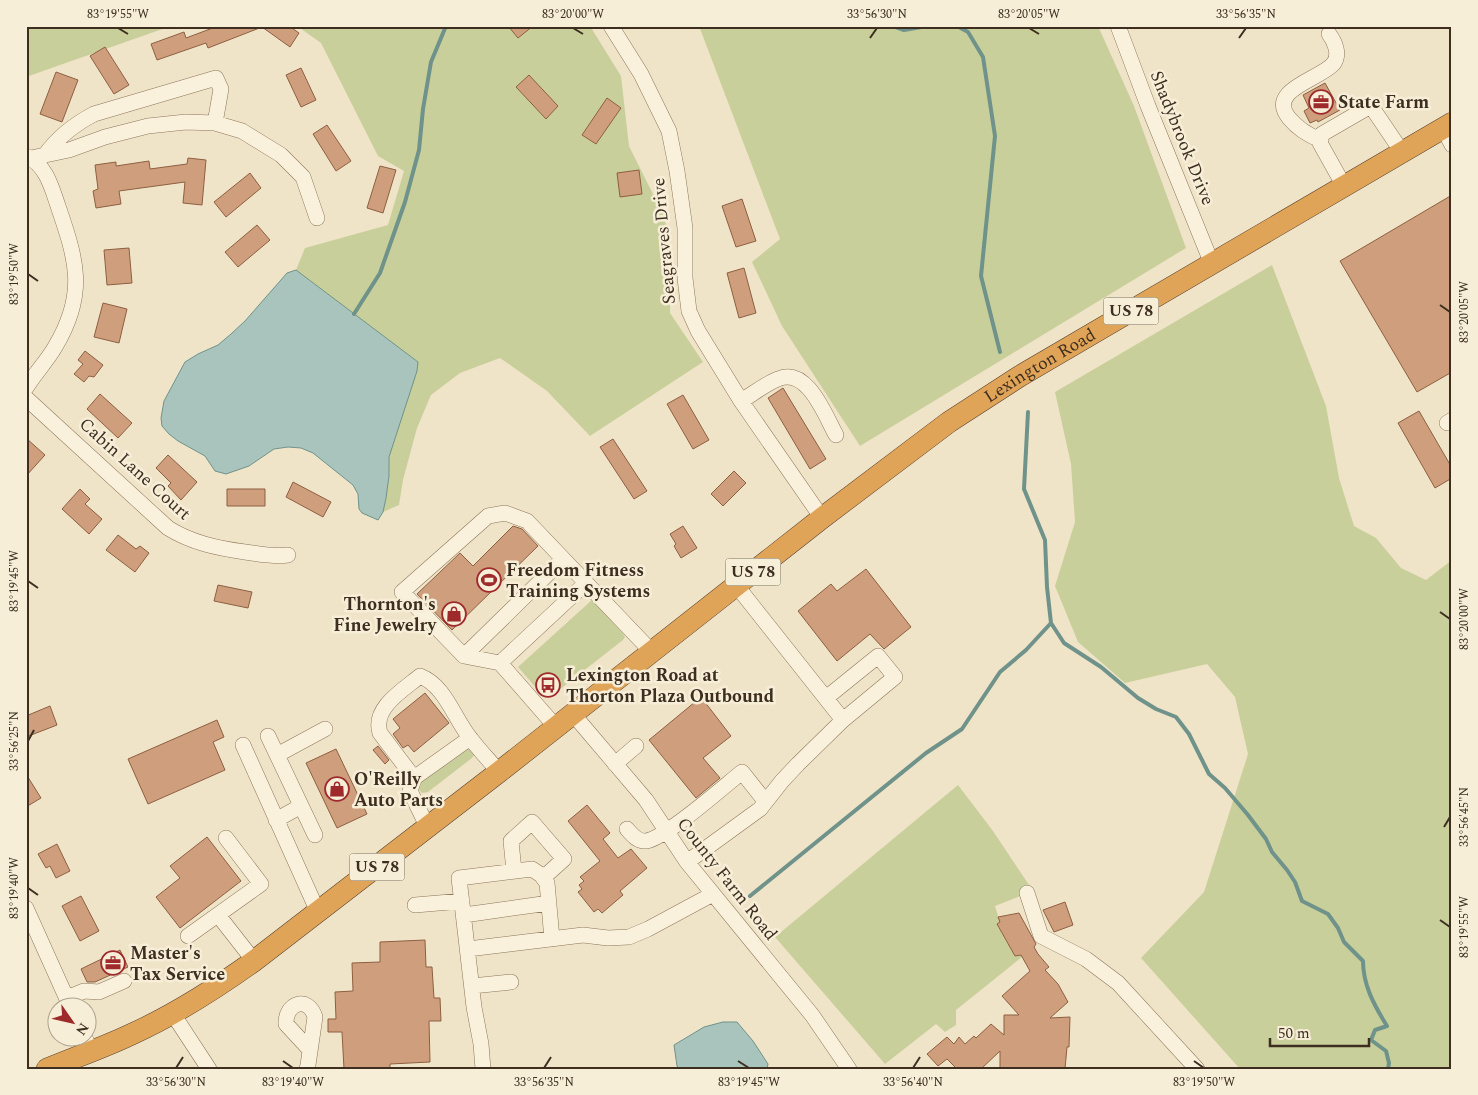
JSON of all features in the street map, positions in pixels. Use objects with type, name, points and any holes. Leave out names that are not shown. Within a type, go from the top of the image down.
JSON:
[{"type":"highway","name":"Lexington Road","points":[[822,518],[906,454],[1020,376],[1402,152],[1449,132]]},
{"type":"highway","name":"US 78","points":[[98,1042],[132,1034],[173,1014],[254,961],[428,828],[822,518]]},
{"type":"highway","name":"US 78","points":[[47,1069],[81,1048]]},
{"type":"street","name":"Seagraves Drive","points":[[611,26],[641,74],[669,131],[685,228],[685,278],[689,311],[698,331],[741,401],[822,518]]},
{"type":"street","name":"Shadybrook Drive","points":[[1118,26],[1212,264]]},
{"type":"street","points":[[1329,34],[1337,54],[1334,62],[1325,71],[1296,86],[1287,96],[1284,104],[1287,116],[1295,125],[1307,135],[1320,141],[1344,186]]},
{"type":"street","points":[[34,156],[79,122],[94,114],[216,78],[221,89],[215,123]]},
{"type":"street","points":[[1320,141],[1322,134],[1367,108],[1373,109],[1402,152]]},
{"type":"street","points":[[34,156],[69,150],[105,137],[148,126],[186,122],[215,123],[242,131],[282,155],[303,177],[317,218]]},
{"type":"street","points":[[26,388],[34,374],[54,349],[63,332],[75,298],[76,282],[73,253],[68,233],[43,169],[34,156]]},
{"type":"street","points":[[741,401],[779,378],[792,376],[802,380],[809,388],[836,435]]},
{"type":"street","name":"Cabin Lane Court","points":[[26,398],[168,528],[180,536],[200,544],[218,548],[275,557],[288,555]]},
{"type":"street","points":[[556,727],[500,663],[464,656],[402,592],[488,516],[505,513],[527,521],[652,652]]},
{"type":"street","points":[[464,656],[563,559]]},
{"type":"street","points":[[500,663],[586,583]]},
{"type":"street","points":[[736,586],[843,720]]},
{"type":"street","points":[[687,862],[760,809],[782,781],[843,720],[895,677],[878,656],[826,698]]},
{"type":"street","points":[[414,778],[380,733],[378,724],[380,712],[398,693],[420,676],[428,679],[446,699],[470,738],[499,772]]},
{"type":"street","name":"County Farm Road","points":[[573,714],[646,800],[687,862],[812,1015],[849,1069]]},
{"type":"street","points":[[277,755],[325,729]]},
{"type":"street","points":[[268,736],[315,835]]},
{"type":"street","points":[[428,828],[410,791],[414,778],[470,738]]},
{"type":"street","points":[[243,744],[318,912]]},
{"type":"street","points":[[615,764],[636,746]]},
{"type":"street","points":[[627,829],[640,840],[647,841],[666,832],[742,772],[765,801]]},
{"type":"street","points":[[276,820],[301,806]]},
{"type":"street","points":[[514,871],[510,841],[532,822],[564,859],[543,878]]},
{"type":"street","points":[[188,936],[262,884],[226,838]]},
{"type":"street","points":[[483,1069],[459,878],[532,869],[547,883],[552,939]]},
{"type":"street","points":[[1027,893],[1042,936],[1086,959],[1118,983],[1197,1069]]},
{"type":"street","points":[[468,949],[583,935],[608,938],[629,936],[648,929],[713,894]]},
{"type":"street","points":[[415,905],[463,908],[549,903]]},
{"type":"street","points":[[26,908],[67,998]]},
{"type":"street","points":[[218,915],[254,961]]},
{"type":"street","points":[[75,998],[84,991],[99,992],[124,981]]},
{"type":"street","points":[[472,986],[511,982]]},
{"type":"street","points":[[173,1014],[209,1069]]},
{"type":"street","points":[[307,1069],[310,1050]]},
{"type":"green space","points":[[26,26],[171,26],[26,77]]},
{"type":"green space","points":[[297,26],[590,26],[621,76],[629,146],[665,218],[670,272],[670,313],[703,362],[590,436],[547,391],[500,358],[460,373],[431,395],[417,428],[403,480],[399,505],[383,512],[389,476],[389,457],[418,362],[296,270],[305,248],[388,225],[404,171],[378,156],[321,43]]},
{"type":"green space","points":[[699,26],[1098,26],[1134,106],[1186,248],[860,446],[782,326],[752,262],[780,239]]},
{"type":"green space","points":[[1272,265],[1326,406],[1339,478],[1354,526],[1376,538],[1401,568],[1426,580],[1452,560],[1452,1069],[1240,1069],[1141,958],[1204,892],[1248,754],[1235,697],[1207,664],[1125,683],[1078,642],[1055,586],[1075,522],[1071,464],[1055,392]]},
{"type":"green space","points":[[593,599],[625,637],[550,697],[543,696],[518,667]]},
{"type":"green space","points":[[470,748],[475,754],[472,758],[428,792],[422,793],[418,789],[419,782]]},
{"type":"green space","points":[[958,785],[993,831],[1033,891],[995,906],[1000,922],[997,925],[1015,956],[1021,955],[1022,957],[956,1010],[956,1025],[945,1032],[936,1024],[885,1064],[775,937]]},
{"type":"water","points":[[296,270],[418,362],[417,371],[389,457],[386,498],[383,512],[378,520],[362,513],[359,509],[358,494],[353,485],[313,453],[301,448],[274,449],[249,466],[226,474],[215,471],[205,456],[178,441],[162,426],[161,418],[164,401],[185,362],[218,345],[245,321],[287,273]]},
{"type":"water","points":[[723,1022],[737,1022],[753,1041],[768,1064],[767,1069],[679,1069],[674,1045],[704,1027]]},
{"type":"building","points":[[218,26],[289,26],[299,33],[290,47],[262,27],[208,48],[206,43],[157,60],[151,44],[184,32],[186,38]]},
{"type":"building","points":[[508,26],[533,26],[518,38]]},
{"type":"building","points":[[105,47],[129,85],[114,94],[90,56]]},
{"type":"building","points":[[301,68],[316,100],[301,107],[286,75]]},
{"type":"building","points":[[56,72],[78,80],[62,122],[40,114]]},
{"type":"building","points":[[529,75],[558,106],[546,119],[516,87]]},
{"type":"building","name":"State Farm","points":[[1325,83],[1340,110],[1318,122],[1317,120],[1310,123],[1304,111],[1309,108],[1303,95]]},
{"type":"building","points":[[607,98],[621,108],[596,144],[582,135]]},
{"type":"building","points":[[327,125],[351,161],[336,171],[313,134]]},
{"type":"building","points":[[188,158],[206,160],[202,205],[183,203],[185,182],[119,191],[121,204],[96,208],[93,191],[98,189],[95,165],[116,162],[116,166],[149,161],[150,169],[187,164]]},
{"type":"building","points":[[380,166],[396,170],[383,213],[367,208]]},
{"type":"building","points":[[639,170],[642,194],[620,197],[617,173]]},
{"type":"building","points":[[250,173],[261,188],[226,217],[214,202]]},
{"type":"building","points":[[1452,195],[1452,372],[1417,392],[1340,261]]},
{"type":"building","points":[[742,199],[756,241],[736,247],[722,206]]},
{"type":"building","points":[[257,225],[270,240],[238,267],[225,252]]},
{"type":"building","points":[[129,248],[132,283],[107,285],[104,250]]},
{"type":"building","points":[[744,268],[756,313],[739,318],[727,273]]},
{"type":"building","points":[[103,303],[127,309],[119,343],[94,337]]},
{"type":"building","points":[[85,351],[103,365],[94,377],[89,376],[84,382],[74,374],[83,364],[78,360]]},
{"type":"building","points":[[783,388],[826,459],[810,469],[768,398]]},
{"type":"building","points":[[100,394],[132,423],[118,438],[87,409]]},
{"type":"building","points":[[683,395],[709,440],[693,449],[667,404]]},
{"type":"building","points":[[1419,411],[1452,468],[1452,478],[1435,488],[1398,423]]},
{"type":"building","points":[[26,438],[45,455],[26,476]]},
{"type":"building","points":[[613,439],[647,491],[634,499],[600,447]]},
{"type":"building","points":[[168,455],[197,482],[181,500],[168,486],[171,483],[156,468]]},
{"type":"building","points":[[734,471],[746,483],[723,506],[711,494]]},
{"type":"building","points":[[293,482],[331,502],[323,517],[286,497]]},
{"type":"building","points":[[80,489],[90,499],[85,504],[102,519],[89,534],[62,509]]},
{"type":"building","points":[[227,489],[265,489],[265,506],[227,506]]},
{"type":"building","points":[[513,526],[522,529],[538,546],[452,630],[417,594],[460,553],[473,566]]},
{"type":"building","points":[[683,526],[697,548],[681,558],[670,534]]},
{"type":"building","points":[[118,535],[136,549],[140,546],[149,553],[135,572],[106,550]]},
{"type":"building","points":[[866,569],[911,627],[884,649],[870,634],[837,661],[798,611],[831,584],[837,591]]},
{"type":"building","points":[[218,585],[252,592],[248,608],[214,601]]},
{"type":"building","points":[[425,693],[449,723],[414,752],[408,745],[403,748],[393,734],[400,728],[393,719]]},
{"type":"building","points":[[701,697],[731,736],[703,758],[720,778],[696,798],[649,740]]},
{"type":"building","points":[[50,706],[57,725],[26,737],[26,716]]},
{"type":"building","points":[[217,720],[224,737],[213,742],[225,770],[148,804],[128,759]]},
{"type":"building","points":[[378,746],[389,760],[385,764],[373,750]]},
{"type":"building","name":"O'Reilly Auto Parts","points":[[336,749],[367,814],[337,828],[306,763]]},
{"type":"building","points":[[26,774],[41,798],[26,807]]},
{"type":"building","points":[[587,805],[610,833],[603,839],[618,858],[631,849],[647,868],[620,891],[623,895],[602,913],[598,909],[594,912],[578,892],[582,889],[579,885],[584,881],[580,877],[600,861],[568,821]]},
{"type":"building","points":[[207,837],[241,881],[180,928],[156,897],[180,878],[170,866]]},
{"type":"building","points":[[57,844],[70,871],[56,878],[50,866],[46,868],[38,854]]},
{"type":"building","points":[[81,896],[99,931],[80,941],[62,906]]},
{"type":"building","points":[[1065,902],[1073,925],[1054,932],[1043,910]]},
{"type":"building","points":[[1019,913],[1036,944],[1034,947],[1049,967],[1045,970],[1058,984],[1068,1002],[1050,1018],[1070,1017],[1069,1047],[1067,1047],[1065,1069],[1000,1068],[1000,1051],[981,1069],[957,1069],[947,1059],[938,1066],[927,1054],[947,1037],[954,1044],[959,1037],[965,1044],[974,1036],[976,1038],[991,1024],[1004,1035],[1004,1015],[1019,1015],[1002,996],[1030,971],[1021,955],[1015,956],[997,924],[1000,922],[998,917]]},
{"type":"building","points":[[425,940],[426,967],[432,967],[434,998],[440,998],[441,1021],[429,1021],[430,1062],[390,1064],[390,1069],[344,1069],[342,1032],[328,1032],[328,1019],[336,1019],[335,992],[353,991],[352,963],[380,962],[380,942]]},
{"type":"building","points":[[120,950],[128,967],[95,982],[87,982],[81,969]]},
{"type":"waterway","points":[[354,314],[380,273],[405,202],[419,150],[423,109],[431,62],[446,26]]},
{"type":"waterway","points":[[893,26],[904,30],[927,26]]},
{"type":"waterway","points":[[957,26],[968,32],[983,57],[995,136],[981,276],[1000,352]]},
{"type":"waterway","points":[[750,896],[926,753],[962,729],[1000,672],[1026,650],[1051,623],[1045,540],[1024,489],[1028,412]]},
{"type":"waterway","points":[[1051,623],[1064,643],[1101,667],[1138,698],[1156,709],[1176,717],[1189,734],[1209,774],[1225,788],[1266,839],[1272,852],[1295,882],[1302,901],[1328,914],[1338,928],[1344,942],[1363,961],[1363,970],[1370,995],[1387,1026],[1375,1030],[1371,1040],[1386,1051],[1389,1063],[1388,1069]]},
{"type":"place","name":"State Farm","points":[[1321,102]]},
{"type":"place","name":"Freedom Fitness Training Systems","points":[[489,580]]},
{"type":"place","name":"Thornton's Fine Jewelry","points":[[454,614]]},
{"type":"place","name":"Lexington Road at Thorton Plaza Outbound","points":[[548,685]]},
{"type":"place","name":"O'Reilly Auto Parts","points":[[337,789]]},
{"type":"place","name":"Master's Tax Service","points":[[113,963]]}]
